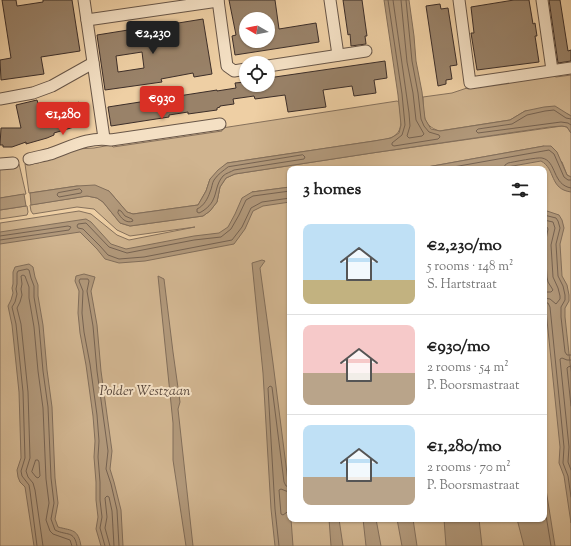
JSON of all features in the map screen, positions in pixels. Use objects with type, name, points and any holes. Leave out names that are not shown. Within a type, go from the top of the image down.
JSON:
[{"type":"street","points":[[84,0],[104,138]]},
{"type":"street","points":[[87,20],[218,0],[227,66],[234,71],[239,70]]},
{"type":"street","points":[[330,0],[338,55]]},
{"type":"street","points":[[459,0],[470,82],[571,68]]},
{"type":"street","points":[[542,0],[552,70]]},
{"type":"street","points":[[275,65],[366,51]]},
{"type":"street","points":[[0,100],[33,93],[52,86],[93,63]]},
{"type":"street","points":[[29,159],[50,154],[78,143],[104,138],[112,140],[220,124]]},
{"type":"street","points":[[0,164],[13,163]]},
{"type":"green space","points":[[552,75],[556,77],[571,75],[571,116],[568,114],[525,111],[510,120],[439,131],[429,126],[425,119],[423,97],[452,93],[470,87]]},
{"type":"green space","points":[[397,101],[399,102],[401,123],[395,136],[384,140],[227,163],[210,179],[206,191],[198,205],[133,214],[127,212],[109,191],[77,186],[29,193],[25,164],[29,162],[31,164],[38,163],[77,149],[111,145],[113,147],[222,131],[222,128]]},
{"type":"green space","name":"Polder Westzaan","points":[[562,126],[567,127],[571,133],[571,177],[567,175],[562,162],[544,146],[433,166],[287,166]]},
{"type":"green space","name":"Polder Westzaan","points":[[546,152],[571,181],[571,546],[0,546],[0,223],[79,211],[91,214],[117,235],[129,240],[195,227],[130,236],[117,230],[94,209],[77,207],[33,214],[30,205],[87,196],[97,198],[103,202],[120,223],[130,226],[203,216],[210,211],[217,202],[220,187],[226,178],[235,174],[287,166],[287,187],[252,192],[287,188],[287,522],[547,522],[547,166],[454,166]]},
{"type":"green space","points":[[19,164],[26,194],[0,198],[0,167]]},
{"type":"green space","points":[[27,206],[27,215],[0,219],[0,210]]},
{"type":"water","points":[[384,0],[409,0],[425,119],[431,129],[440,131],[510,120],[525,111],[555,106],[571,116],[571,133],[567,127],[550,127],[235,174],[226,178],[220,187],[217,202],[210,211],[203,216],[130,226],[120,223],[103,202],[97,198],[87,196],[31,205],[30,193],[77,186],[95,185],[109,191],[127,212],[133,214],[198,205],[206,191],[210,179],[227,163],[391,138],[399,133],[401,125]]},
{"type":"water","points":[[551,146],[557,152],[567,175],[571,177],[571,192],[559,187],[547,166],[541,161],[513,166],[433,166]]},
{"type":"water","points":[[287,187],[287,202],[263,206],[253,211],[245,229],[234,244],[145,261],[119,263],[105,259],[80,232],[0,244],[0,232],[86,219],[91,222],[111,244],[126,249],[194,236],[219,233],[228,227],[242,198],[252,192]]},
{"type":"water","points":[[24,194],[26,206],[0,210],[0,198]]},
{"type":"water","points":[[547,211],[559,215],[564,228],[560,244],[562,276],[567,285],[569,295],[569,301],[565,308],[565,317],[571,372],[571,523],[564,476],[559,463],[560,447],[547,320]]},
{"type":"water","points":[[262,260],[265,261],[260,268],[287,473],[287,522],[291,522],[293,546],[275,546],[271,509],[263,373],[252,263]]},
{"type":"water","points":[[29,264],[33,267],[38,285],[38,296],[43,325],[52,407],[55,478],[58,503],[55,519],[58,527],[71,530],[78,536],[81,546],[34,546],[25,487],[20,482],[18,477],[17,470],[21,458],[19,392],[12,325],[8,306],[13,293],[13,272],[15,267]]},
{"type":"water","points":[[84,274],[95,277],[91,291],[97,325],[101,371],[112,451],[110,469],[121,510],[123,546],[101,546],[96,529],[98,517],[93,416],[80,333],[78,313],[79,291],[75,281],[76,276]]},
{"type":"water","points":[[158,276],[164,279],[180,402],[178,409],[193,546],[186,546],[173,460],[173,423]]},
{"type":"water","points":[[547,496],[555,546],[524,546],[518,522],[547,522]]},
{"type":"water","points":[[329,522],[339,522],[343,546],[331,546]]},
{"type":"water","points":[[363,522],[377,522],[381,546],[366,546]]},
{"type":"water","points":[[398,522],[413,522],[417,546],[402,546]]},
{"type":"water","points":[[444,522],[479,522],[482,546],[446,546]]},
{"type":"building","points":[[2,0],[16,0],[17,6],[43,2],[43,0],[72,0],[80,51],[41,57],[44,74],[1,80],[0,60],[11,58]]},
{"type":"building","points":[[229,0],[275,0],[279,29],[316,23],[319,42],[235,55],[232,36],[236,35]]},
{"type":"building","points":[[343,0],[362,0],[367,36],[365,36],[366,44],[351,46]]},
{"type":"building","points":[[514,0],[529,0],[533,24],[535,23],[537,36],[535,36],[539,62],[477,70],[471,33],[474,33],[471,7]]},
{"type":"building","points":[[549,0],[560,0],[568,51],[571,50],[571,61],[558,63]]},
{"type":"building","points":[[440,4],[441,9],[448,8],[457,65],[450,66],[452,79],[446,80],[446,84],[438,86],[426,6]]},
{"type":"building","points":[[203,19],[212,74],[194,77],[193,73],[161,79],[162,82],[105,90],[97,35],[153,26],[155,37],[171,34],[172,24]],"holes":[[[142,52],[144,68],[118,72],[116,56]]]},
{"type":"building","points":[[385,61],[387,78],[374,80],[376,93],[354,96],[352,86],[323,90],[326,107],[288,112],[285,95],[255,99],[254,96],[233,99],[234,104],[220,106],[217,110],[188,114],[188,112],[169,115],[169,117],[111,126],[108,107],[236,88],[235,83],[239,83],[239,92],[275,92],[275,77]]},
{"type":"building","points":[[37,100],[43,119],[57,115],[79,102],[87,116],[82,119],[83,121],[74,127],[54,133],[54,135],[47,138],[26,144],[26,142],[12,147],[3,147],[3,145],[0,145],[1,128],[21,128],[16,105]]}]
